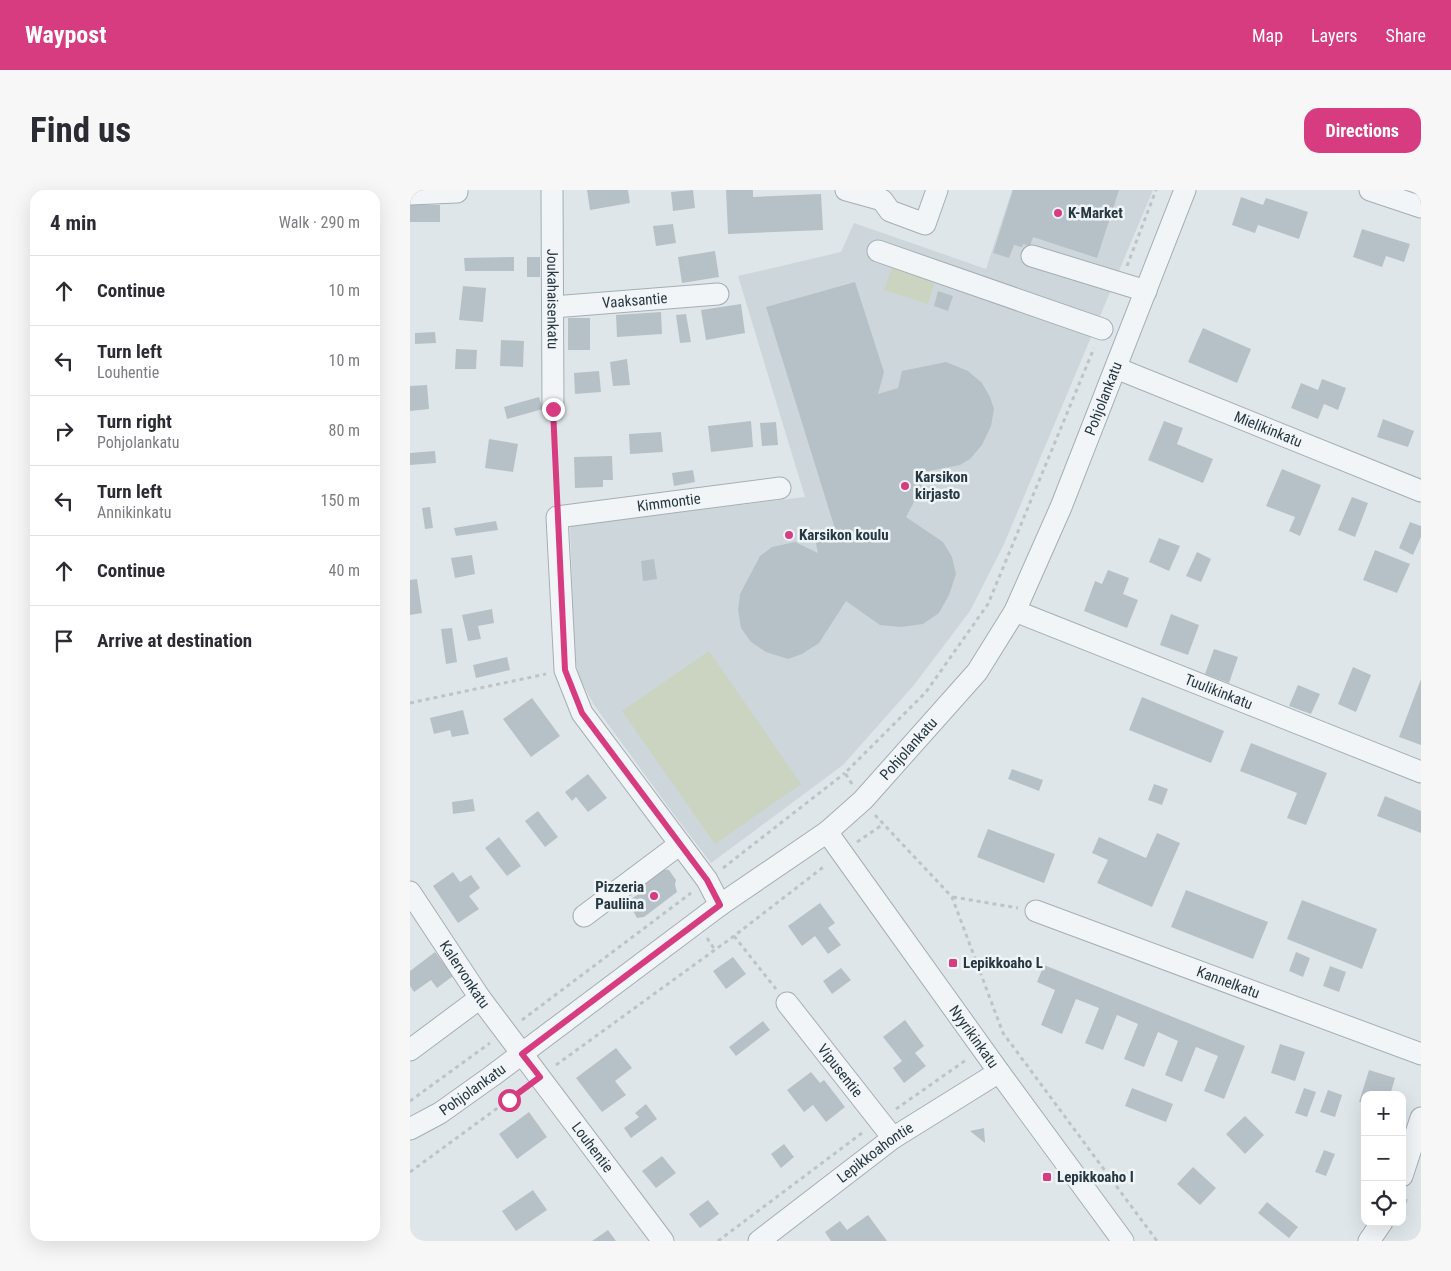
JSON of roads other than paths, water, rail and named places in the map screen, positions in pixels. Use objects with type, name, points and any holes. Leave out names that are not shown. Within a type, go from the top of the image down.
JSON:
[{"type":"street","points":[[410,194],[457,192],[457,190]]},
{"type":"street","name":"Joukahaisenkatu","points":[[552,190],[553,409]]},
{"type":"street","points":[[846,190],[882,200],[890,211],[925,224],[937,190]]},
{"type":"street","name":"Pohjolankatu","points":[[410,1130],[440,1113],[522,1054],[720,905],[827,832],[863,800],[977,672],[1015,611],[1061,507],[1186,190]]},
{"type":"street","points":[[1370,190],[1421,207]]},
{"type":"street","points":[[878,250],[1102,329]]},
{"type":"street","points":[[1032,256],[1146,291]]},
{"type":"street","name":"Vaaksantie","points":[[553,307],[718,294]]},
{"type":"street","name":"Mielikinkatu","points":[[1116,368],[1421,491]]},
{"type":"street","name":"Kimmontie","points":[[680,844],[582,713],[565,670],[557,517],[780,488]]},
{"type":"street","name":"Tuulikinkatu","points":[[1015,611],[1421,772]]},
{"type":"street","name":"Nyyrikinkatu","points":[[827,832],[1123,1241]]},
{"type":"street","points":[[584,916],[680,844],[707,880],[720,905]]},
{"type":"street","name":"Kalervonkatu","points":[[410,892],[480,998],[522,1054]]},
{"type":"street","name":"Kannelkatu","points":[[1036,911],[1421,1054]]},
{"type":"street","points":[[410,1050],[480,998]]},
{"type":"street","name":"Vipusentie","points":[[787,1003],[893,1138]]},
{"type":"street","name":"Louhentie","points":[[522,1054],[664,1241]]},
{"type":"street","name":"Lepikkoahontie","points":[[758,1241],[893,1138],[999,1072]]},
{"type":"street","points":[[1406,1164],[1421,1118]]},
{"type":"street","points":[[1369,1241],[1379,1226]]},
{"type":"place","name":"K-Market","points":[[1058,213]]},
{"type":"place","name":"Karsikon kirjasto","points":[[905,486]]},
{"type":"place","name":"Karsikon koulu","points":[[789,535]]},
{"type":"place","name":"Pizzeria Pauliina","points":[[654,896]]},
{"type":"place","name":"Lepikkoaho L","points":[[953,963]]},
{"type":"place","name":"Lepikkoaho I","points":[[1047,1177]]}]
